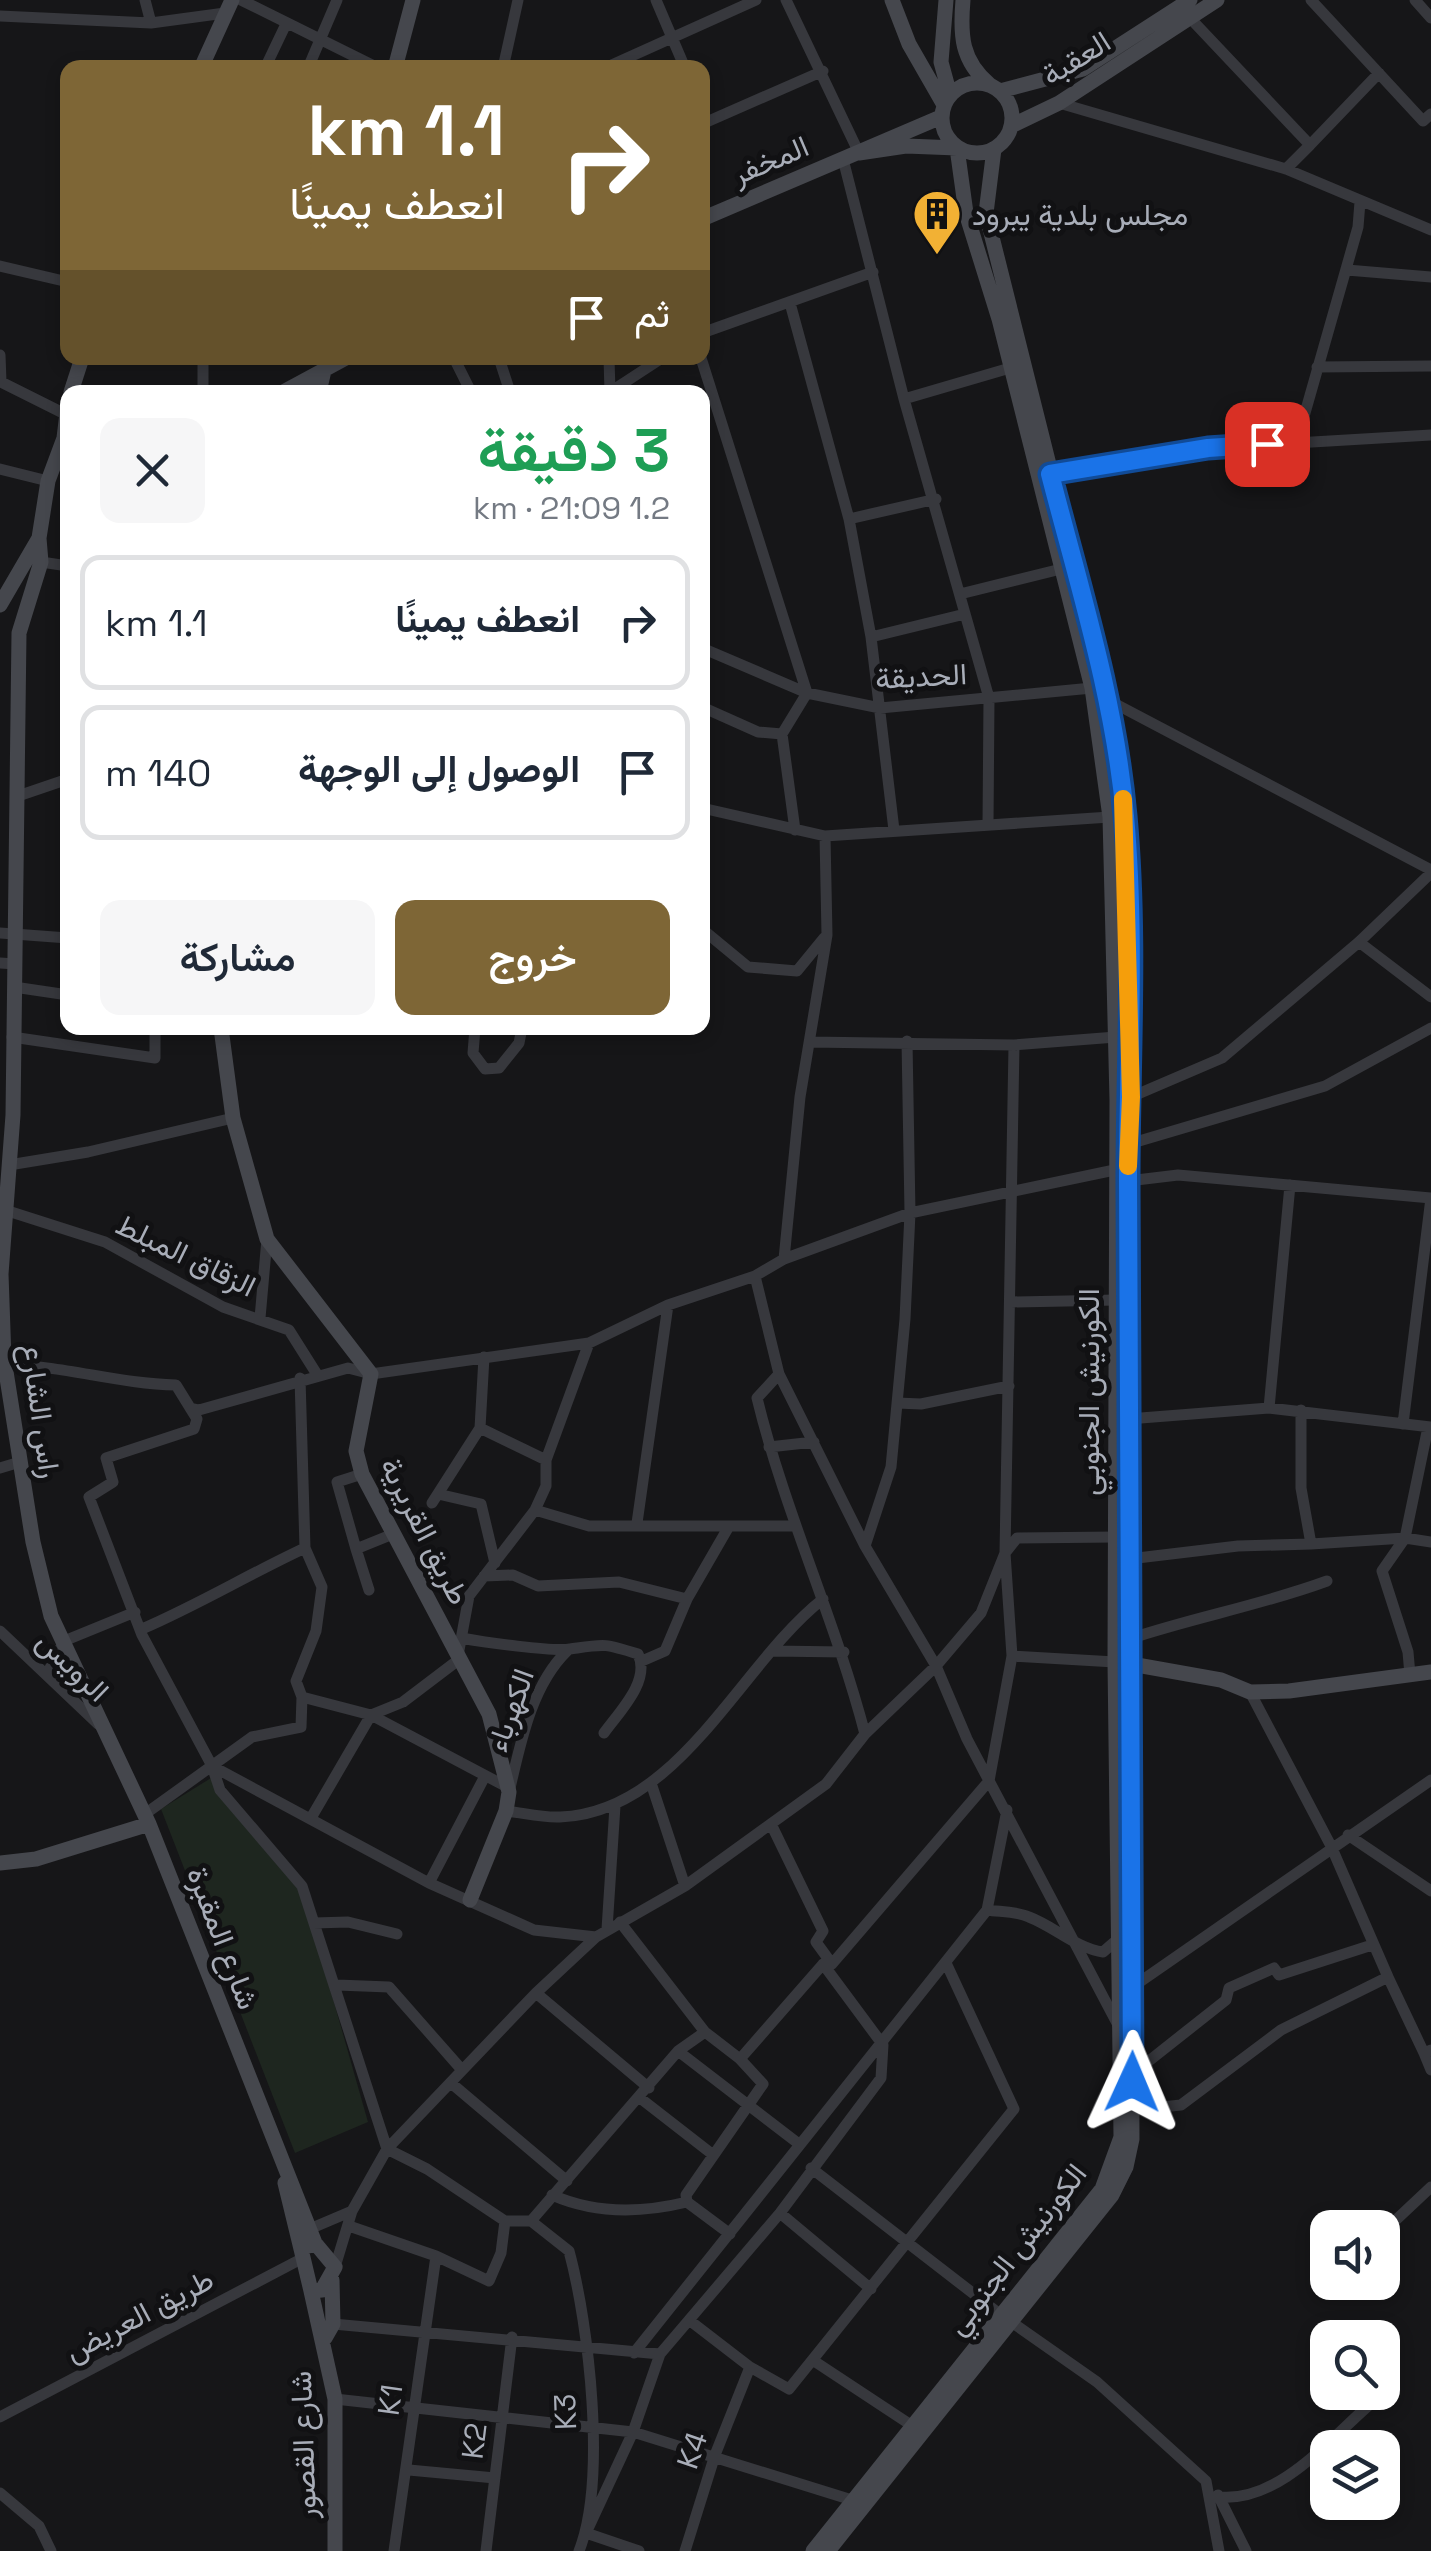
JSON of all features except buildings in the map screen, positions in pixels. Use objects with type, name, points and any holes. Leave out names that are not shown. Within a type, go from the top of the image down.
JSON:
[{"type":"main road","points":[[396,60],[413,0]]},
{"type":"main road","points":[[892,0],[909,44],[945,105]]},
{"type":"main road","points":[[946,0],[941,65],[947,138],[968,153],[994,149],[1011,126],[1010,104],[976,72],[962,45],[963,0]]},
{"type":"main road","name":"العقبة","points":[[995,88],[1082,70],[1190,0]]},
{"type":"main road","name":"العقبة","points":[[1011,126],[1059,103],[1217,0]]},
{"type":"main road","points":[[204,60],[228,6]]},
{"type":"main road","points":[[909,44],[941,65],[995,88]]},
{"type":"main road","points":[[851,156],[945,105],[971,83],[995,88]]},
{"type":"main road","points":[[851,156],[906,146],[957,148]]},
{"type":"main road","name":"الكورنيش الجنوبي","points":[[828,2551],[1102,2188],[1121,2137],[1118,1939],[1122,1662],[1129,1640],[1128,1419],[1124,1173],[1110,817],[1092,688],[966,213],[957,148]]},
{"type":"main road","name":"الكورنيش الجنوبي","points":[[813,2551],[911,2424],[1112,2195],[1126,2167],[1138,2086],[1116,1537],[1116,1300],[1131,1097],[1125,816],[1108,700],[986,212],[994,149]]},
{"type":"main road","name":"المخفر","points":[[710,216],[851,156]]},
{"type":"main road","points":[[293,385],[323,365]]},
{"type":"main road","points":[[0,605],[39,538],[48,482],[60,449]]},
{"type":"main road","points":[[48,482],[60,480]]},
{"type":"main road","name":"راس الشارع","points":[[39,538],[41,562],[19,634],[18,796],[7,934],[14,987],[6,1037],[9,1165],[1,1274],[5,1365],[51,1616],[112,1738]]},
{"type":"main road","points":[[223,1035],[233,1118],[267,1239],[372,1374]]},
{"type":"main road","name":"طريق القريرية","points":[[372,1374],[356,1452],[362,1474],[457,1661],[489,1714],[508,1790],[506,1811],[470,1900]]},
{"type":"main road","points":[[1122,1662],[1221,1680],[1250,1692],[1289,1691],[1431,1672]]},
{"type":"main road","name":"شارع المقبرة","points":[[112,1738],[281,2160]]},
{"type":"main road","points":[[0,1863],[36,1859],[147,1819]]},
{"type":"main road","points":[[281,2160],[308,2245],[311,2291],[329,2331]]},
{"type":"main road","points":[[281,2160],[308,2245],[334,2274],[329,2331]]},
{"type":"main road","points":[[311,2291],[322,2290],[334,2274]]},
{"type":"main road","name":"شارع القصور","points":[[329,2331],[336,2399],[335,2551]]},
{"type":"street","points":[[145,0],[152,23]]},
{"type":"street","points":[[199,17],[202,0]]},
{"type":"street","points":[[241,0],[361,60]]},
{"type":"street","points":[[311,60],[337,0]]},
{"type":"street","points":[[505,60],[518,0]]},
{"type":"street","points":[[656,0],[682,60]]},
{"type":"street","points":[[623,60],[756,0]]},
{"type":"street","points":[[786,0],[823,71],[851,156],[873,272],[904,399],[936,498],[989,698],[988,825]]},
{"type":"street","points":[[1311,0],[1423,121],[1431,114]]},
{"type":"street","points":[[1415,0],[1431,18]]},
{"type":"street","points":[[0,16],[152,23],[199,17],[228,6]]},
{"type":"street","points":[[1190,18],[1310,145]]},
{"type":"street","points":[[269,60],[286,24]]},
{"type":"street","points":[[710,116],[823,71]]},
{"type":"street","points":[[1286,169],[1378,73]]},
{"type":"street","points":[[1059,103],[1286,169],[1431,230]]},
{"type":"street","points":[[1297,441],[1347,270],[1360,202]]},
{"type":"street","points":[[0,266],[60,280]]},
{"type":"street","points":[[1347,270],[1431,278]]},
{"type":"street","points":[[710,330],[873,272]]},
{"type":"street","points":[[790,302],[849,519],[871,637],[894,830]]},
{"type":"street","points":[[0,356],[1,382],[60,407]]},
{"type":"street","points":[[621,385],[651,365]]},
{"type":"street","points":[[1317,367],[1431,366]]},
{"type":"street","points":[[904,399],[1010,368]]},
{"type":"street","points":[[710,386],[807,693],[782,734],[795,830]]},
{"type":"street","points":[[1050,474],[1208,448],[1431,435]]},
{"type":"street","points":[[0,469],[48,482]]},
{"type":"street","points":[[849,519],[936,498]]},
{"type":"street","points":[[41,562],[60,565]]},
{"type":"street","points":[[960,594],[1061,569]]},
{"type":"street","points":[[871,637],[964,614]]},
{"type":"street","name":"الحديقة","points":[[710,651],[807,693],[880,708],[1092,688]]},
{"type":"street","points":[[1108,700],[1431,871],[1359,942],[1222,1058],[1131,1097]]},
{"type":"street","points":[[710,711],[758,732],[782,734]]},
{"type":"street","points":[[18,796],[60,782]]},
{"type":"street","points":[[710,810],[825,836],[1110,817]]},
{"type":"street","points":[[784,1259],[827,935],[825,836]]},
{"type":"street","points":[[7,934],[60,937]]},
{"type":"street","points":[[710,936],[748,967],[797,971],[827,935]]},
{"type":"street","points":[[1359,942],[1431,997]]},
{"type":"street","points":[[14,987],[60,994]]},
{"type":"street","points":[[1129,1144],[1326,1086],[1431,1028]]},
{"type":"street","points":[[6,1037],[155,1058],[155,1035]]},
{"type":"street","points":[[475,1035],[472,1053],[485,1069],[499,1068],[510,1057],[519,1035]]},
{"type":"street","points":[[810,1042],[1014,1045],[1116,1037]]},
{"type":"street","points":[[865,1546],[891,1467],[897,1403],[910,1213],[906,1041]]},
{"type":"street","points":[[740,2059],[989,1781],[1012,1656],[1006,1553],[1014,1045]]},
{"type":"street","points":[[9,1165],[88,1152],[233,1118]]},
{"type":"street","points":[[190,1408],[199,1410],[300,1378],[348,1368],[372,1374],[589,1344],[668,1306],[755,1276],[784,1259],[910,1213],[1013,1188],[1124,1173],[1431,1198],[1403,1424]]},
{"type":"street","points":[[1269,1408],[1290,1185]]},
{"type":"street","name":"الزقاق المبلط","points":[[5,1202],[105,1242],[222,1306],[289,1330],[318,1376]]},
{"type":"street","points":[[260,1318],[267,1239]]},
{"type":"street","points":[[755,1276],[779,1374],[865,1546],[936,1666],[989,1781],[1119,2026]]},
{"type":"street","points":[[1011,1302],[1116,1300]]},
{"type":"street","points":[[637,1524],[668,1306]]},
{"type":"street","points":[[311,1818],[371,1715],[403,1702],[457,1661],[469,1596],[536,1510],[546,1486],[546,1460],[589,1344]]},
{"type":"street","points":[[484,1357],[480,1428],[435,1499],[480,1504],[495,1564]]},
{"type":"street","points":[[5,1365],[50,1365],[119,1381],[176,1385],[197,1419],[194,1429],[106,1458],[114,1482],[89,1497],[142,1630],[212,1766],[220,1790],[302,1886],[387,2149],[505,2221],[532,2221],[678,2050],[704,2032]]},
{"type":"street","points":[[779,1374],[757,1398],[769,1448],[792,1526],[844,1652],[866,1734]]},
{"type":"street","points":[[147,1819],[252,1737],[301,1726],[302,1697],[296,1681],[316,1632],[322,1587],[304,1548],[300,1378]]},
{"type":"street","points":[[897,1403],[921,1404],[1009,1386]]},
{"type":"street","points":[[1128,1419],[1269,1408],[1430,1427],[1404,1538],[1382,1571],[1408,1652],[1410,1675]]},
{"type":"street","points":[[1302,1410],[1301,1488],[1311,1544]]},
{"type":"street","points":[[480,1428],[546,1460]]},
{"type":"street","points":[[769,1448],[814,1442]]},
{"type":"street","points":[[0,1468],[20,1462]]},
{"type":"street","points":[[362,1474],[337,1482],[370,1590]]},
{"type":"street","points":[[536,1510],[589,1526],[792,1526]]},
{"type":"street","points":[[642,1661],[665,1650],[687,1599],[728,1528]]},
{"type":"street","points":[[356,1550],[394,1534]]},
{"type":"street","points":[[334,2274],[352,2210],[387,2149],[536,1993],[601,1933],[685,1886],[826,1784],[866,1734],[936,1666],[981,1613],[1006,1553],[1017,1538],[1116,1537]]},
{"type":"street","points":[[1129,1559],[1238,1546],[1404,1538],[1431,1542]]},
{"type":"street","points":[[142,1630],[215,1598],[246,1576],[304,1548]]},
{"type":"street","points":[[484,1576],[513,1575],[538,1586],[619,1582],[687,1599]]},
{"type":"street","points":[[1129,1640],[1202,1615],[1270,1602],[1327,1581]]},
{"type":"street","points":[[506,1811],[560,1817],[615,1806],[650,1783],[773,1651],[796,1620],[824,1599]]},
{"type":"street","points":[[48,1672],[64,1641],[135,1612]]},
{"type":"street","name":"الرويس","points":[[0,1631],[48,1672],[112,1738]]},
{"type":"street","points":[[462,1638],[567,1651],[588,1642],[603,1642],[638,1654],[642,1661],[638,1684],[604,1733]]},
{"type":"street","name":"الكهرباء","points":[[508,1790],[538,1696],[553,1664],[567,1651]]},
{"type":"street","points":[[773,1651],[844,1652]]},
{"type":"street","points":[[1012,1656],[1122,1662]]},
{"type":"street","points":[[1250,1692],[1331,1846],[1372,1945],[1428,2051],[1431,2070]]},
{"type":"street","points":[[302,1697],[371,1715],[508,1790]]},
{"type":"street","points":[[212,1766],[429,1883],[534,1930],[601,1933]]},
{"type":"street","points":[[429,1883],[484,1778]]},
{"type":"street","points":[[1134,1986],[1431,1780]]},
{"type":"street","points":[[650,1783],[685,1886]]},
{"type":"street","points":[[601,1933],[615,1806]]},
{"type":"street","points":[[634,2353],[987,1910],[1006,1810]]},
{"type":"street","points":[[640,2551],[586,2533],[633,2432],[660,2354],[780,2213],[881,2078],[883,2045],[816,1942],[823,1932],[771,1824]]},
{"type":"street","points":[[1348,1834],[1431,1891]]},
{"type":"street","points":[[987,1910],[1024,1914],[1071,1937],[1083,1949],[1103,1952],[1118,1939]]},
{"type":"street","points":[[314,1923],[348,1922],[397,1934]]},
{"type":"street","points":[[620,1922],[704,2032],[740,2059],[763,2084],[686,2195],[688,2202],[730,2234]]},
{"type":"street","points":[[1372,1945],[1279,1976],[1274,1968],[1253,1974],[1229,1988],[1226,2000],[1140,2068],[1138,2086],[1162,2107],[1181,2105],[1281,2030],[1388,1978]]},
{"type":"street","points":[[690,2320],[750,2367],[789,2390],[1014,2110],[946,1965]]},
{"type":"street","points":[[337,1985],[389,1987],[462,2070]]},
{"type":"street","points":[[536,1993],[712,2154]]},
{"type":"street","points":[[678,2050],[799,2144]]},
{"type":"street","points":[[451,2083],[567,2182]]},
{"type":"street","points":[[811,2168],[907,2244],[1097,2382],[1206,2481],[1220,2497],[1246,2551]]},
{"type":"street","points":[[1400,2215],[1431,2186]]},
{"type":"street","points":[[552,2195],[578,2206],[642,2211],[688,2202]]},
{"type":"street","name":"طريق العريض","points":[[0,2417],[308,2245],[352,2210]]},
{"type":"street","points":[[780,2213],[871,2289]]},
{"type":"street","points":[[350,2226],[436,2256],[489,2282],[500,2253],[505,2221]]},
{"type":"street","name":"K3","points":[[532,2221],[569,2251],[588,2347],[591,2429],[586,2533],[580,2551]]},
{"type":"street","name":"K1","points":[[394,2551],[436,2256]]},
{"type":"street","points":[[329,2331],[426,2331],[660,2354]]},
{"type":"street","name":"K2","points":[[486,2551],[512,2337]]},
{"type":"street","points":[[814,2361],[911,2424]]},
{"type":"street","name":"K4","points":[[685,2551],[750,2367]]},
{"type":"street","points":[[336,2399],[414,2411],[633,2432],[852,2500]]},
{"type":"street","points":[[1220,2497],[1246,2500],[1275,2484],[1363,2410]]},
{"type":"street","points":[[408,2470],[495,2478]]},
{"type":"street","points":[[1206,2481],[1219,2551]]},
{"type":"street","points":[[0,2493],[38,2526],[51,2551]]},
{"type":"shaded area","points":[[211,1778],[304,1897],[368,2122],[295,2153],[161,1809]]},
{"type":"slow traffic","points":[[1123,799],[1131,1097],[1128,1166]]},
{"type":"place","name":"مجلس بلدية يبرود","points":[[937,256]]},
{"type":"route","points":[[1132,2082],[1128,1181],[1131,1097],[1125,816],[1108,700],[1050,474],[1208,448],[1267,444]]}]
